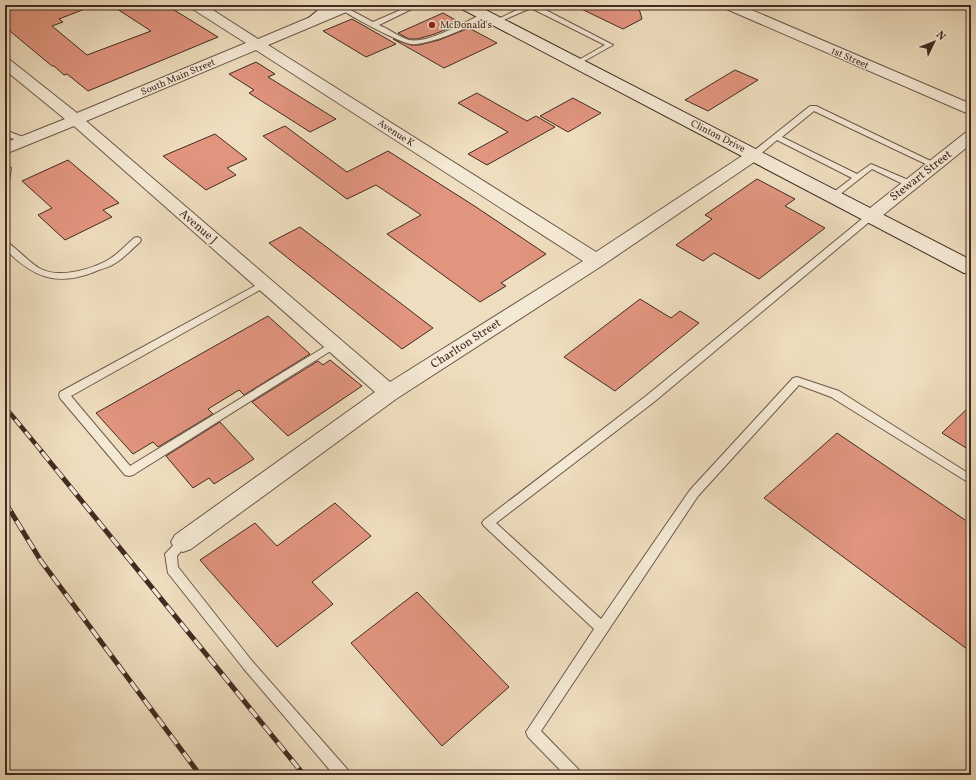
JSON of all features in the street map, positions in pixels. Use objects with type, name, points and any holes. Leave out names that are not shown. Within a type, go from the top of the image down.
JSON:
[{"type":"main road","name":"Clinton Drive","points":[[465,5],[971,268]]},
{"type":"main road","points":[[312,21],[342,6]]},
{"type":"street","name":"Avenue K","points":[[196,5],[596,261]]},
{"type":"street","name":"1st Street","points":[[729,5],[971,110]]},
{"type":"street","name":"South Main Street","points":[[5,149],[312,21]]},
{"type":"street","name":"Avenue J","points":[[5,63],[76,120],[389,393]]},
{"type":"street","name":"Stewart Street","points":[[871,216],[971,136]]},
{"type":"street","name":"Charlton Street","points":[[183,542],[389,393],[596,261],[754,155]]},
{"type":"lane","points":[[373,25],[417,5]]},
{"type":"lane","points":[[342,6],[373,25],[408,41],[416,43],[531,5],[610,45],[577,63]]},
{"type":"lane","points":[[754,155],[813,108],[935,165]]},
{"type":"lane","points":[[5,132],[25,141]]},
{"type":"lane","points":[[776,137],[857,177]]},
{"type":"lane","points":[[5,166],[7,168],[5,181]]},
{"type":"lane","points":[[834,196],[871,166],[910,184]]},
{"type":"lane","points":[[602,628],[488,523],[650,399],[871,216]]},
{"type":"lane","points":[[5,244],[18,257],[37,271],[59,277],[82,273],[111,262],[137,240]]},
{"type":"lane","points":[[264,284],[64,396],[129,472],[334,345]]},
{"type":"lane","points":[[574,775],[533,732],[694,493],[797,381],[835,394],[971,480]]},
{"type":"lane","points":[[183,542],[171,554],[172,569],[248,664],[343,775]]},
{"type":"building","points":[[5,5],[90,5],[90,7],[59,19],[63,22],[52,26],[87,55],[151,31],[111,5],[166,5],[218,37],[88,91],[67,74],[64,75],[52,66],[5,27]]},
{"type":"building","points":[[573,5],[638,5],[642,19],[623,29]]},
{"type":"building","name":"McDonald's","points":[[443,13],[461,23],[435,34],[417,39],[409,39],[398,33]]},
{"type":"building","points":[[352,19],[396,44],[366,57],[323,31]]},
{"type":"building","points":[[469,28],[497,43],[444,68],[393,39],[411,45],[419,45],[439,40]]},
{"type":"building","points":[[256,62],[275,74],[268,77],[336,119],[310,132],[249,93],[254,90],[229,74]]},
{"type":"building","points":[[735,70],[758,80],[708,111],[685,100]]},
{"type":"building","points":[[477,93],[527,121],[536,116],[555,127],[487,165],[468,154],[508,132],[458,103]]},
{"type":"building","points":[[573,98],[601,113],[568,132],[540,116]]},
{"type":"building","points":[[285,126],[347,172],[388,151],[546,254],[501,283],[506,286],[480,302],[387,234],[421,215],[376,185],[347,199],[263,136]]},
{"type":"building","points":[[215,134],[247,159],[227,168],[236,175],[206,190],[163,156]]},
{"type":"building","points":[[68,160],[119,203],[103,210],[112,217],[65,240],[38,215],[52,208],[22,181]]},
{"type":"building","points":[[757,179],[795,199],[785,206],[825,228],[759,279],[714,253],[703,261],[676,245],[712,219],[705,215]]},
{"type":"building","points":[[300,227],[433,328],[402,349],[269,243]]},
{"type":"building","points":[[640,299],[671,318],[680,311],[699,323],[615,391],[564,357]]},
{"type":"building","points":[[268,316],[310,354],[244,395],[239,390],[208,409],[213,414],[158,447],[153,442],[133,454],[96,413]]},
{"type":"building","points":[[330,360],[362,386],[288,436],[252,402],[318,361],[323,365]]},
{"type":"building","points":[[971,405],[971,451],[942,433]]},
{"type":"building","points":[[220,422],[254,459],[214,484],[209,478],[193,488],[166,456]]},
{"type":"building","points":[[837,433],[971,524],[971,652],[764,498]]},
{"type":"building","points":[[335,503],[371,536],[312,582],[333,604],[277,647],[200,560],[255,523],[277,546]]},
{"type":"building","points":[[417,592],[509,687],[442,746],[351,643]]},
{"type":"railway","points":[[5,407],[43,453]]},
{"type":"railway","points":[[42,452],[304,775]]},
{"type":"railway","points":[[5,502],[41,561],[200,775]]},
{"type":"place","name":"McDonald's","points":[[432,25]]}]
